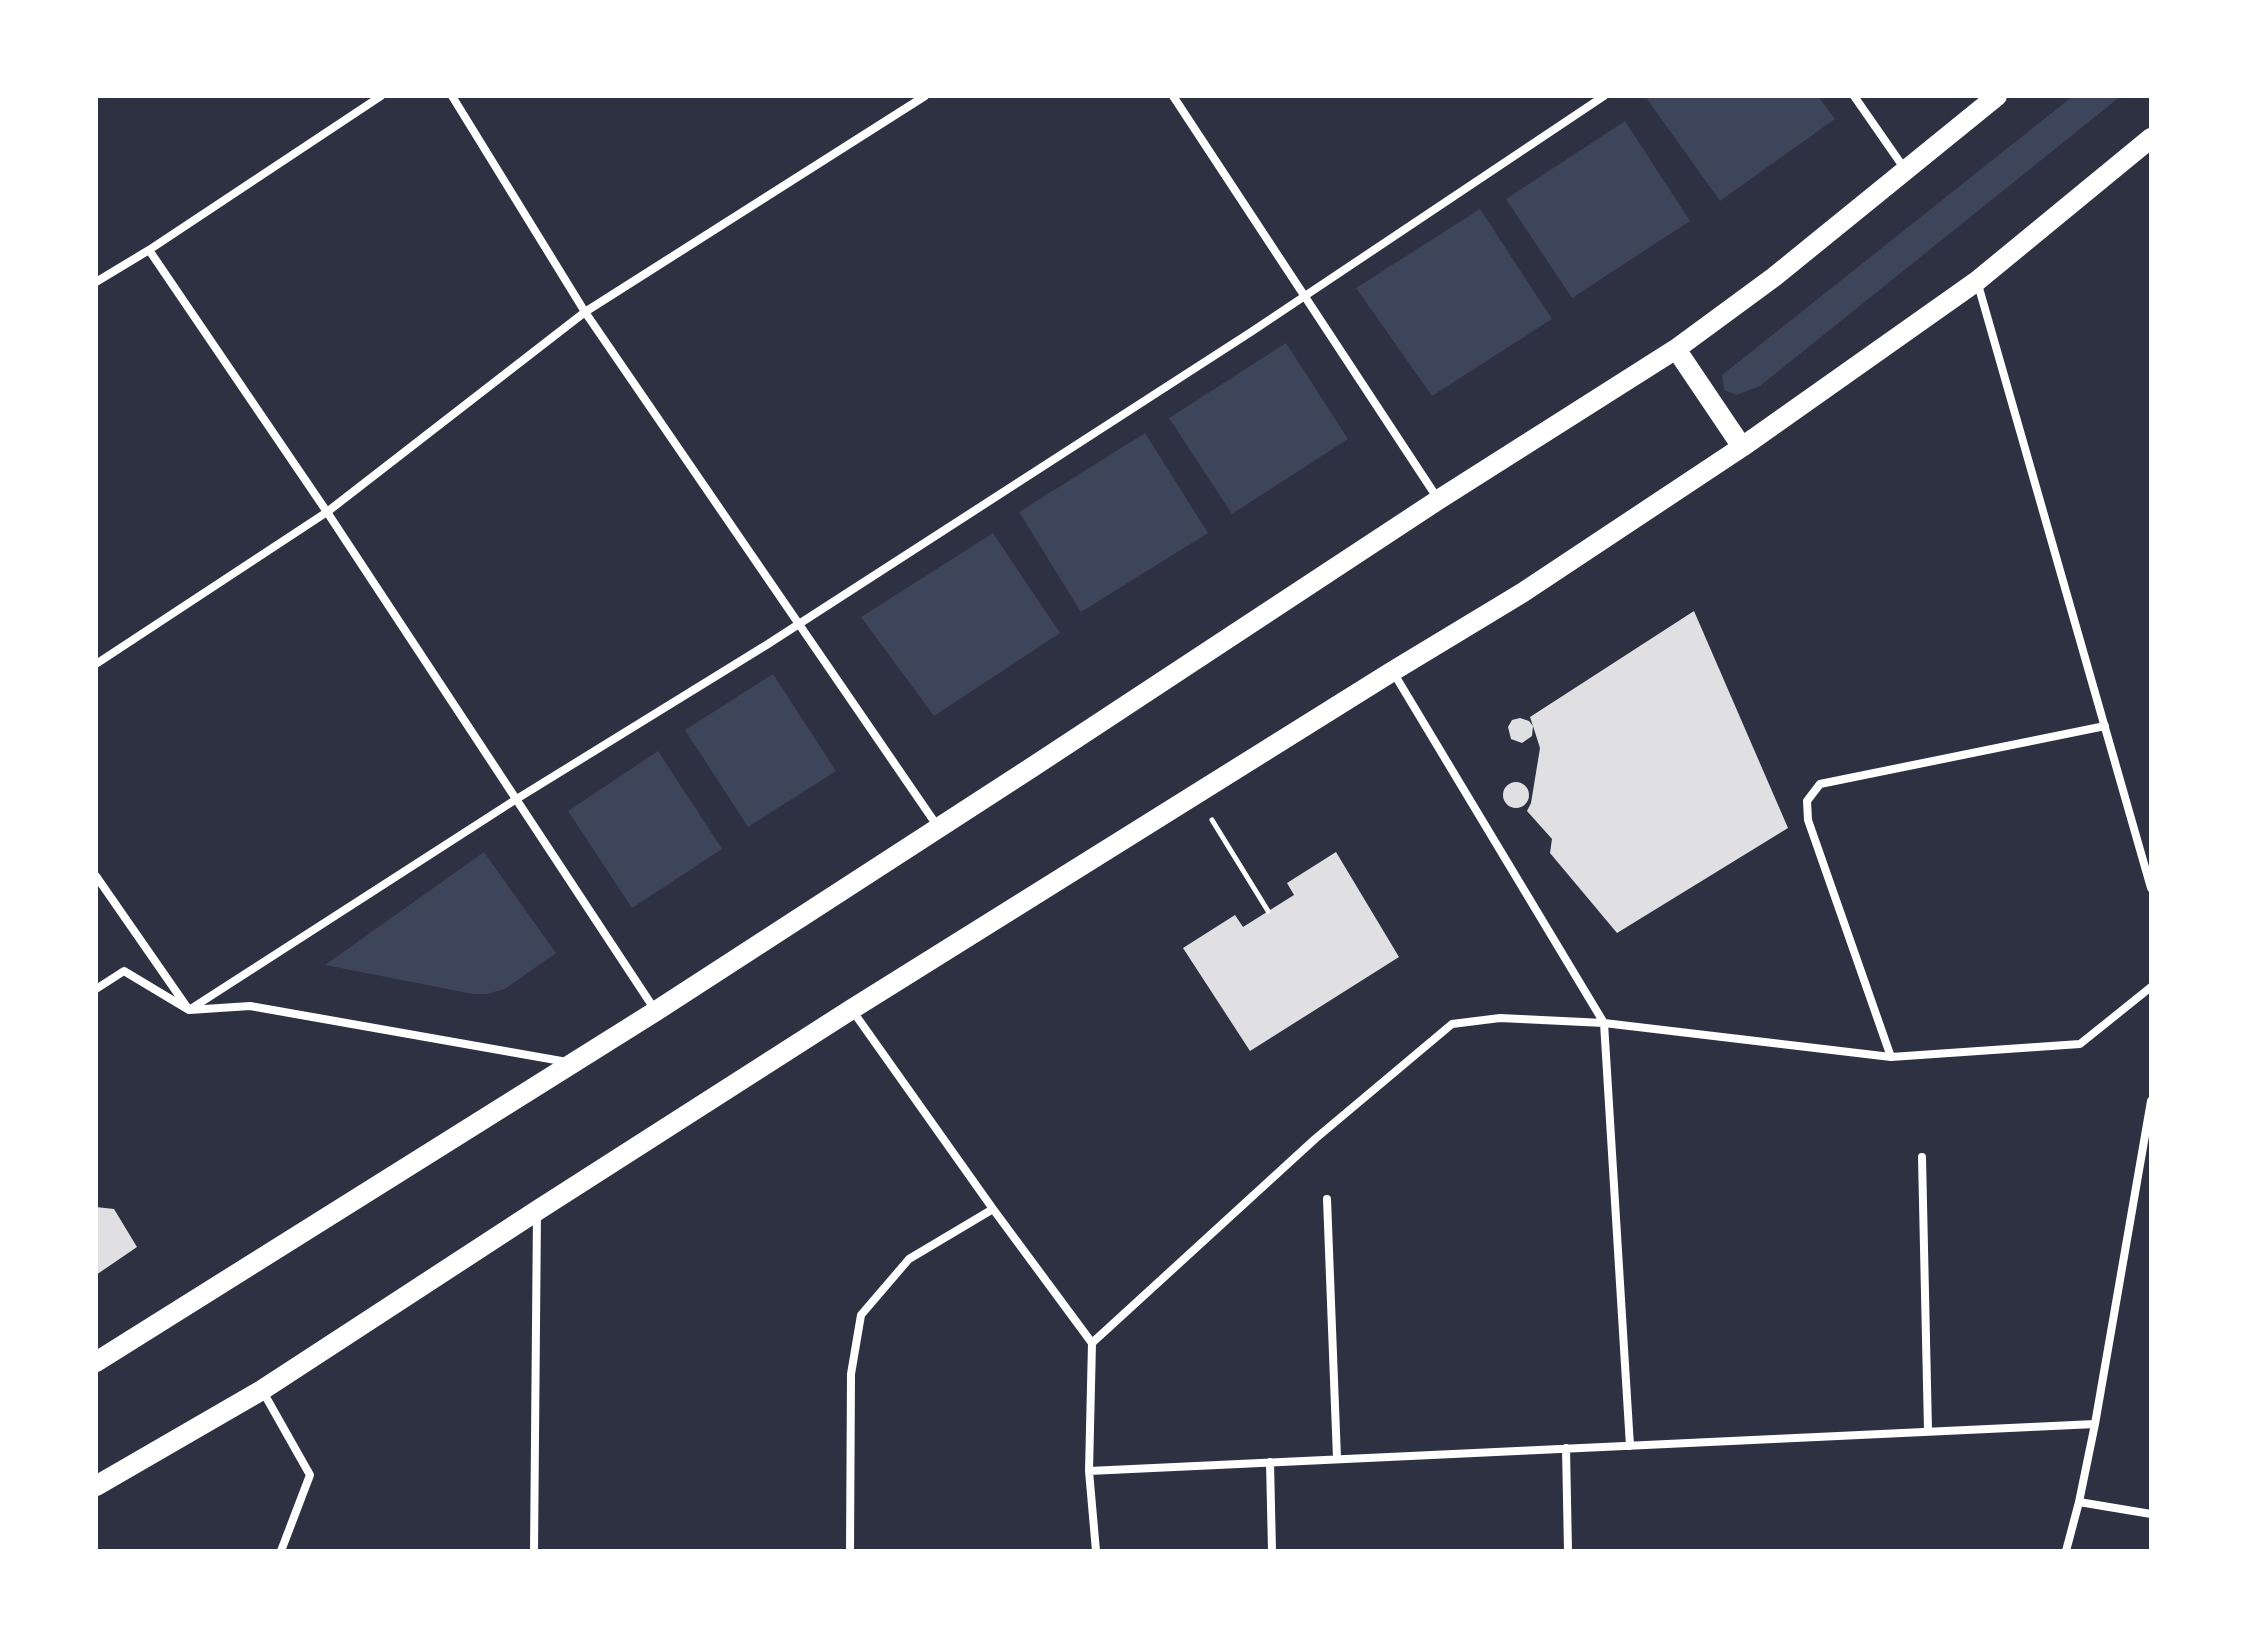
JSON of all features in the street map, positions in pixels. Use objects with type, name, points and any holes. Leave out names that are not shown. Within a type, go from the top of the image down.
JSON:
[{"type":"main road","points":[[96,1362],[656,1011],[1438,500],[1676,349],[1774,277],[1997,96]]},
{"type":"main road","points":[[96,1486],[262,1390],[852,1009],[1522,593],[1742,447],[1977,281],[2151,138]]},
{"type":"main road","points":[[1676,349],[1742,447]]},
{"type":"street","points":[[96,282],[381,96]]},
{"type":"street","points":[[452,96],[585,312],[939,828]]},
{"type":"street","points":[[96,664],[327,512],[585,312],[925,96]]},
{"type":"street","points":[[1173,96],[1438,500]]},
{"type":"street","points":[[189,1010],[515,800],[799,624],[1305,296],[1604,96]]},
{"type":"street","points":[[1854,96],[1904,169]]},
{"type":"street","points":[[149,250],[327,512],[656,1011]]},
{"type":"street","points":[[1977,281],[2151,888]]},
{"type":"street","points":[[1393,671],[1604,1023],[1630,1446]]},
{"type":"street","points":[[1891,1057],[1808,820],[1807,801],[1820,784],[2105,726]]},
{"type":"street","points":[[96,876],[189,1010]]},
{"type":"street","points":[[96,989],[124,971],[189,1010],[250,1006],[572,1062]]},
{"type":"street","points":[[1092,1343],[1315,1139],[1452,1024],[1500,1018],[1604,1023],[1891,1057],[2080,1044],[2151,987]]},
{"type":"street","points":[[852,1009],[1092,1343],[1089,1471],[1096,1551]]},
{"type":"street","points":[[2066,1551],[2095,1424],[2151,1101]]},
{"type":"street","points":[[1922,1157],[1928,1430]]},
{"type":"street","points":[[1327,1199],[1337,1458]]},
{"type":"street","points":[[850,1551],[851,1374],[861,1315],[909,1259],[993,1209]]},
{"type":"street","points":[[534,1551],[538,1210]]},
{"type":"street","points":[[262,1390],[310,1475],[281,1551]]},
{"type":"street","points":[[1089,1471],[2095,1424]]},
{"type":"street","points":[[1566,1448],[1568,1551]]},
{"type":"street","points":[[1270,1462],[1272,1551]]},
{"type":"street","points":[[2079,1502],[2151,1514]]},
{"type":"path","points":[[1195,794],[1268,911]]},
{"type":"shaded area","points":[[1651,96],[1818,96],[1835,119],[1720,201],[1647,99]]},
{"type":"shaded area","points":[[2073,96],[2121,96],[1760,386],[1737,395],[1724,390],[1722,375]]},
{"type":"shaded area","points":[[1625,121],[1690,221],[1572,298],[1506,199]]},
{"type":"shaded area","points":[[1480,209],[1552,319],[1432,396],[1356,288]]},
{"type":"shaded area","points":[[1286,343],[1348,439],[1232,514],[1169,418]]},
{"type":"shaded area","points":[[1145,433],[1208,533],[1081,612],[1019,512]]},
{"type":"shaded area","points":[[993,533],[1060,633],[934,716],[861,617]]},
{"type":"shaded area","points":[[773,674],[836,771],[748,827],[685,730]]},
{"type":"shaded area","points":[[658,751],[722,849],[632,908],[568,811]]},
{"type":"shaded area","points":[[484,852],[556,953],[505,989],[487,994],[473,994],[325,965]]},
{"type":"building","points":[[1694,611],[1788,828],[1617,933],[1550,853],[1552,839],[1527,811],[1540,748],[1530,717]]},
{"type":"building","points":[[1520,718],[1533,726],[1532,736],[1522,743],[1511,739],[1508,727],[1512,720]]},
{"type":"building","points":[[1516,782],[1525,786],[1529,795],[1525,804],[1516,808],[1507,804],[1503,795],[1507,786]]},
{"type":"building","points":[[1336,852],[1399,957],[1250,1051],[1183,948],[1235,915],[1243,927],[1294,895],[1287,883]]},
{"type":"building","points":[[96,1207],[114,1209],[137,1247],[96,1275]]}]
